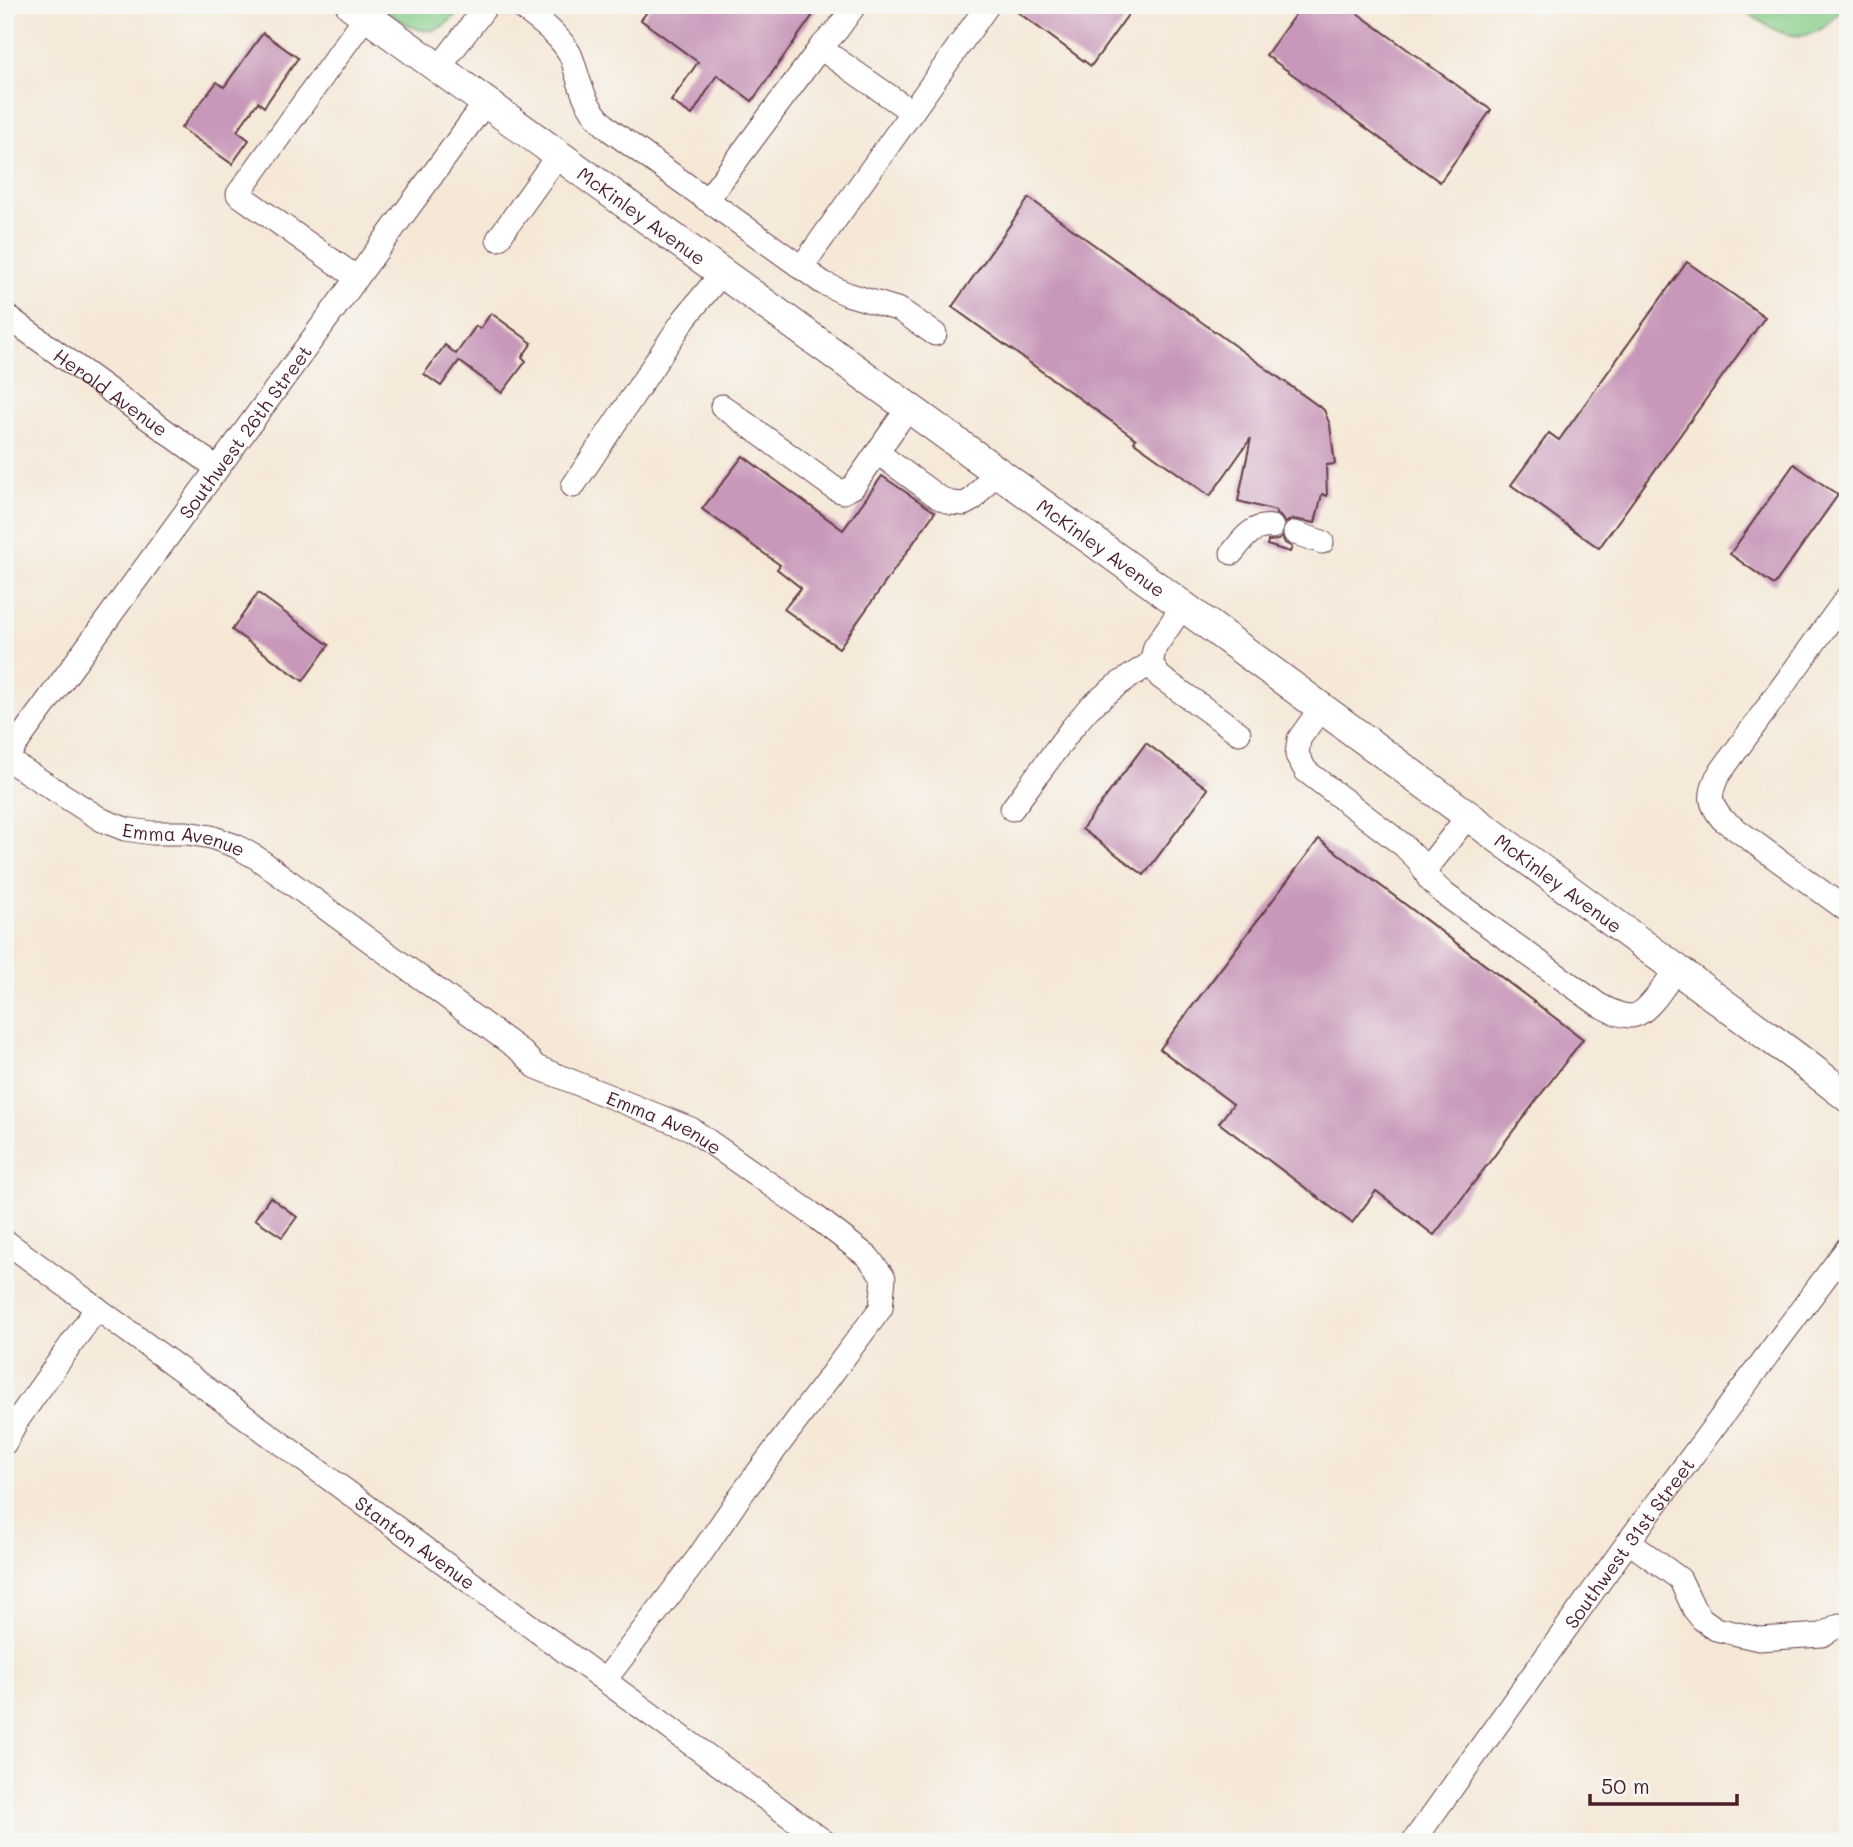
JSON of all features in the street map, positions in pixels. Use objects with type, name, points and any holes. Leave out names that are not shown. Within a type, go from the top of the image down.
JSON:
[{"type":"main road","name":"McKinley Avenue","points":[[358,11],[1183,606],[1848,1097]]},
{"type":"street","points":[[439,68],[487,5]]},
{"type":"street","points":[[519,5],[562,41],[571,56],[588,106],[598,120],[823,283],[847,294],[900,310],[935,334]]},
{"type":"street","points":[[707,200],[855,5]]},
{"type":"street","points":[[801,268],[988,5]]},
{"type":"street","points":[[357,278],[237,194],[358,11]]},
{"type":"street","points":[[820,48],[912,112]]},
{"type":"street","name":"Southwest 26th Street","points":[[5,758],[485,103]]},
{"type":"street","points":[[498,239],[558,155]]},
{"type":"street","points":[[573,486],[685,318],[722,273]]},
{"type":"street","name":"Herold Avenue","points":[[5,315],[217,468]]},
{"type":"street","points":[[722,406],[843,492],[853,487],[908,408]]},
{"type":"street","points":[[878,453],[938,498],[951,503],[964,504],[974,499],[996,471]]},
{"type":"street","points":[[1232,552],[1247,534],[1268,525],[1272,527]]},
{"type":"street","points":[[1295,533],[1322,542]]},
{"type":"street","points":[[1848,596],[1717,777],[1711,790],[1711,802],[1722,819],[1848,911]]},
{"type":"street","points":[[1012,809],[1089,708],[1117,685],[1151,663],[1155,647],[1183,606]]},
{"type":"street","points":[[1151,663],[1160,677],[1238,733]]},
{"type":"street","points":[[1321,708],[1299,739],[1297,755],[1306,771],[1402,845],[1419,861],[1429,879],[1443,893],[1599,1005],[1617,1013],[1633,1016],[1646,1010],[1676,969]]},
{"type":"street","name":"Emma Avenue","points":[[5,758],[102,820],[125,829],[152,833],[187,833],[211,837],[236,846],[522,1052],[536,1067],[691,1129],[811,1213],[868,1257],[884,1278],[881,1308],[605,1680]]},
{"type":"street","points":[[1425,871],[1468,816]]},
{"type":"street","name":"Stanton Avenue","points":[[5,1241],[825,1842]]},
{"type":"street","name":"Southwest 31st Street","points":[[1413,1842],[1629,1542],[1848,1247]]},
{"type":"street","points":[[5,1443],[16,1422],[97,1308]]},
{"type":"street","points":[[1629,1542],[1680,1579],[1694,1609],[1702,1619],[1717,1629],[1759,1639],[1822,1635],[1839,1625]]},
{"type":"green space","points":[[378,5],[463,5],[443,27],[422,30],[401,21]]},
{"type":"green space","points":[[1737,5],[1845,5],[1832,21],[1819,31],[1793,35],[1766,25]]},
{"type":"building","points":[[652,5],[820,5],[752,101],[717,75],[692,115],[671,101],[698,62],[641,20]]},
{"type":"building","points":[[1008,5],[1135,5],[1091,66]]},
{"type":"building","points":[[1302,5],[1346,5],[1491,110],[1440,182],[1266,55]]},
{"type":"building","points":[[263,33],[298,58],[264,107],[258,102],[237,131],[249,140],[232,164],[181,128],[217,82],[224,87]]},
{"type":"building","points":[[1029,198],[1324,410],[1330,425],[1335,464],[1326,465],[1327,496],[1322,494],[1315,523],[1293,519],[1285,523],[1276,511],[1238,501],[1251,438],[1210,496],[1134,442],[1136,439],[952,307]]},
{"type":"building","points":[[1687,262],[1765,317],[1599,548],[1511,485],[1549,433],[1559,440]]},
{"type":"building","points":[[491,313],[532,343],[522,357],[526,361],[502,393],[459,361],[441,386],[424,374],[445,345],[456,354],[476,326],[480,329]]},
{"type":"building","points":[[743,456],[843,530],[882,476],[935,512],[839,648],[784,609],[801,588],[777,569],[780,565],[702,509]]},
{"type":"building","points":[[1794,464],[1838,495],[1774,585],[1730,554]]},
{"type":"building","points":[[1282,537],[1285,543],[1292,547],[1290,552],[1267,545],[1268,541]]},
{"type":"building","points":[[258,593],[329,645],[303,681],[232,630]]},
{"type":"building","points":[[1146,743],[1208,789],[1144,875],[1082,829]]},
{"type":"building","points":[[1319,839],[1583,1039],[1434,1235],[1376,1191],[1352,1223],[1219,1123],[1233,1104],[1160,1049]]},
{"type":"building","points":[[270,1197],[297,1217],[282,1237],[255,1219]]}]
